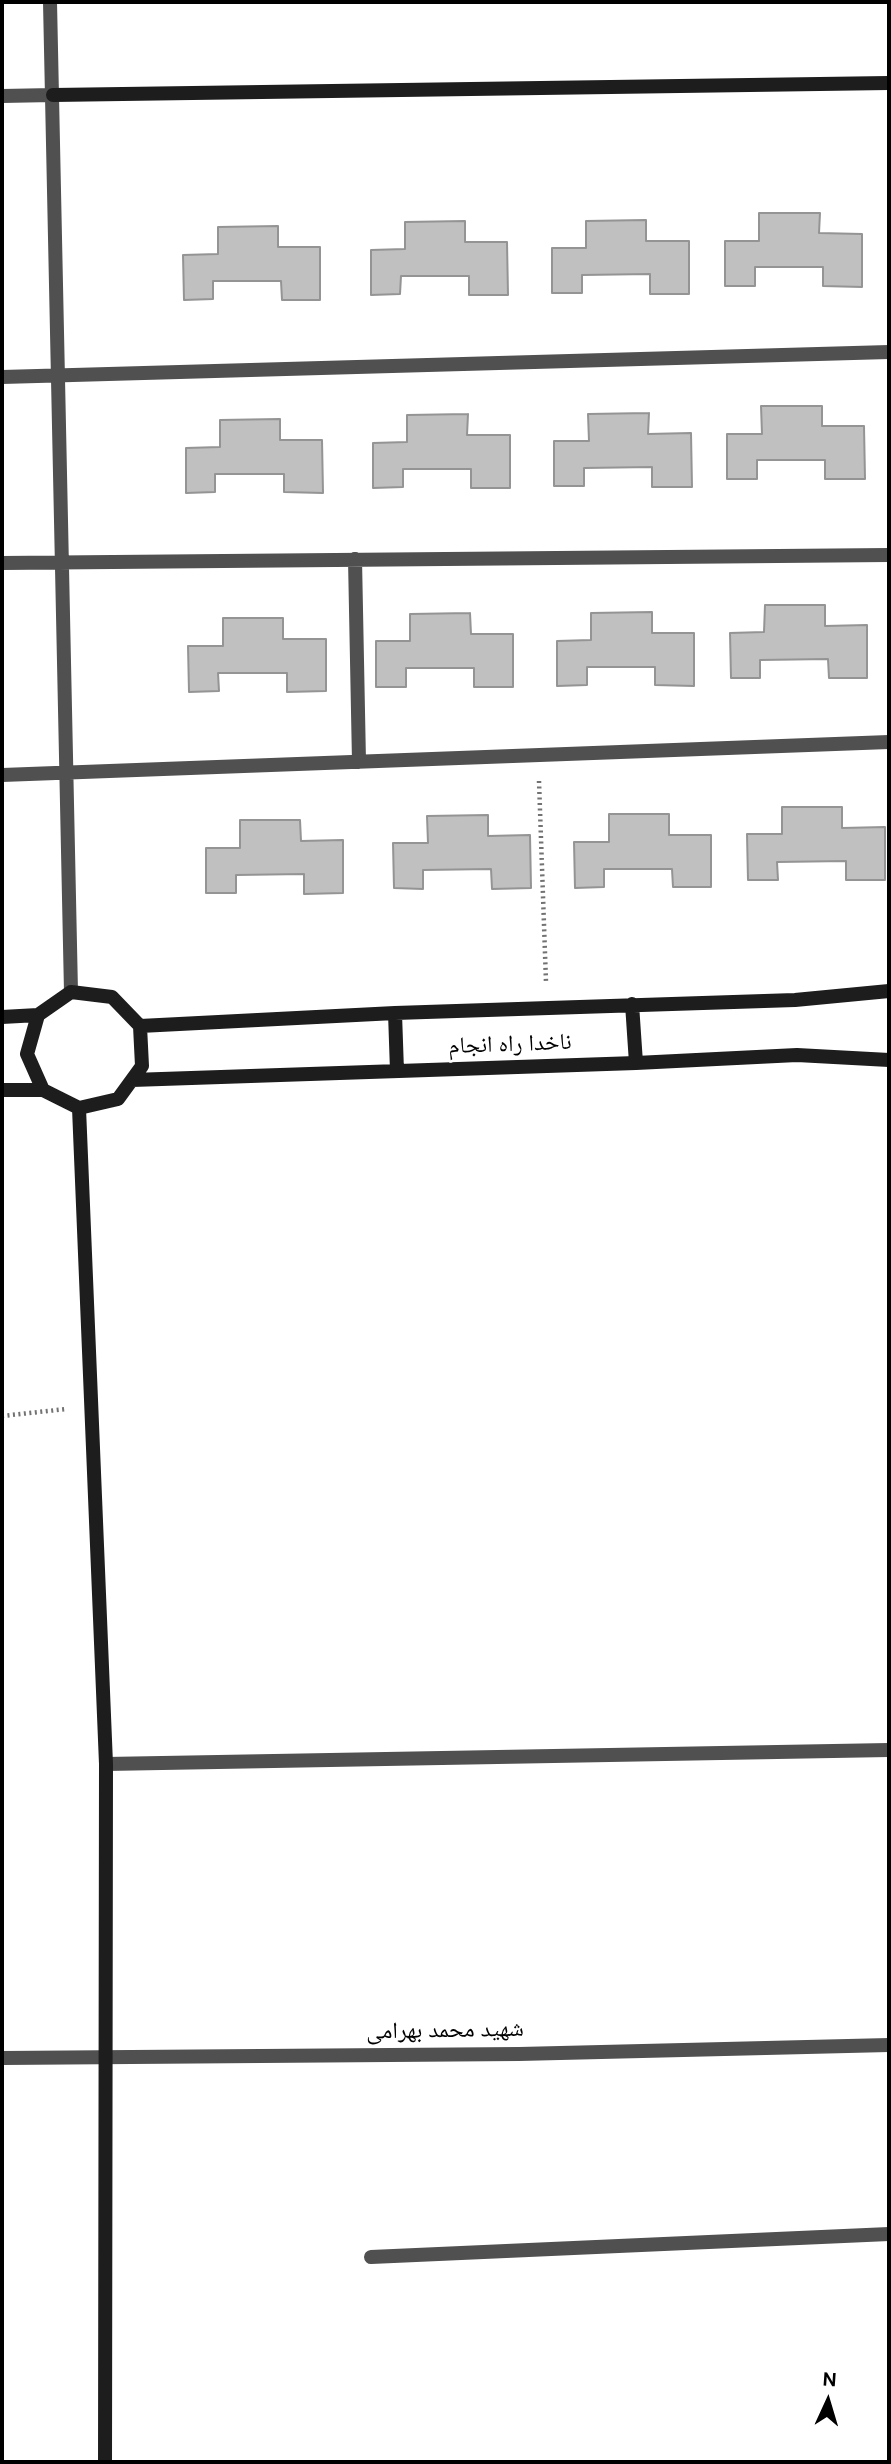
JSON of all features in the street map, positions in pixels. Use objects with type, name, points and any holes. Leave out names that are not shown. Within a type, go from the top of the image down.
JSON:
[{"type":"street","points":[[50,2],[71,992]]},
{"type":"street","points":[[2,96],[889,83]]},
{"type":"street","points":[[2,377],[889,352]]},
{"type":"street","points":[[2,563],[889,555]]},
{"type":"street","points":[[355,559],[359,762]]},
{"type":"street","points":[[2,775],[889,742]]},
{"type":"street","name":"ناخدا راه انجام","points":[[140,1026],[395,1013],[795,1000],[889,991]]},
{"type":"street","points":[[2,1017],[38,1015],[71,992],[112,997],[140,1026],[142,1066],[118,1099],[79,1108],[43,1090],[2,1090]]},
{"type":"street","points":[[632,1004],[636,1063]]},
{"type":"street","points":[[395,1013],[397,1071]]},
{"type":"street","points":[[38,1015],[27,1054],[43,1090]]},
{"type":"street","name":"ناخدا راه انجام","points":[[132,1080],[797,1055],[889,1060]]},
{"type":"street","points":[[79,1108],[106,1764],[105,2462]]},
{"type":"street","points":[[106,1764],[889,1750]]},
{"type":"street","name":"شهید محمد بهرامی","points":[[2,2058],[533,2053],[889,2045]]},
{"type":"street","points":[[371,2257],[889,2234]]},
{"type":"path","points":[[538,755],[547,1007]]},
{"type":"path","points":[[2,1416],[91,1406]]},
{"type":"building","points":[[759,213],[820,213],[819,233],[862,234],[862,287],[823,286],[823,267],[755,267],[755,286],[725,286],[725,241],[759,241]]},
{"type":"building","points":[[646,220],[646,241],[689,241],[689,294],[650,294],[650,274],[582,275],[582,293],[552,293],[552,248],[586,248],[586,221]]},
{"type":"building","points":[[465,221],[465,242],[507,242],[508,295],[469,295],[469,276],[401,276],[400,294],[371,295],[371,250],[405,249],[405,222]]},
{"type":"building","points":[[278,226],[278,247],[320,247],[320,300],[282,300],[281,281],[213,281],[213,299],[184,300],[183,255],[218,254],[218,227]]},
{"type":"building","points":[[761,406],[822,406],[822,426],[864,426],[865,479],[825,479],[825,460],[757,460],[757,479],[727,479],[727,434],[762,434]]},
{"type":"building","points":[[649,413],[648,434],[691,433],[692,487],[652,487],[652,467],[584,468],[584,486],[554,486],[554,441],[589,441],[588,414]]},
{"type":"building","points":[[468,414],[467,435],[510,435],[510,488],[471,488],[471,469],[403,469],[403,487],[373,488],[373,443],[407,442],[407,415]]},
{"type":"building","points":[[280,419],[280,440],[322,440],[323,493],[284,492],[284,474],[215,474],[215,492],[186,493],[186,448],[220,447],[220,420]]},
{"type":"building","points":[[765,605],[825,605],[825,626],[867,625],[867,678],[829,678],[828,659],[760,660],[760,678],[731,678],[730,633],[764,632]]},
{"type":"building","points":[[652,612],[652,633],[694,633],[694,686],[655,685],[655,667],[587,667],[587,685],[557,686],[557,641],[591,640],[591,613]]},
{"type":"building","points":[[470,613],[471,634],[513,634],[513,687],[474,687],[474,668],[406,668],[406,687],[376,687],[376,641],[410,641],[410,614]]},
{"type":"building","points":[[223,618],[283,618],[283,639],[326,639],[326,691],[287,692],[287,673],[218,673],[219,691],[189,692],[188,646],[223,646]]},
{"type":"building","points":[[782,807],[842,807],[842,828],[885,827],[885,880],[846,880],[846,861],[777,862],[778,880],[748,880],[747,834],[782,834]]},
{"type":"building","points":[[609,814],[669,814],[669,835],[711,835],[711,887],[673,887],[672,869],[604,869],[604,887],[575,888],[574,842],[609,842]]},
{"type":"building","points":[[488,815],[488,836],[530,835],[531,888],[492,889],[491,869],[423,870],[423,889],[394,888],[393,843],[428,843],[427,816]]},
{"type":"building","points":[[240,820],[300,820],[301,841],[343,840],[343,893],[304,894],[304,874],[236,875],[236,893],[206,893],[206,848],[240,848]]}]
